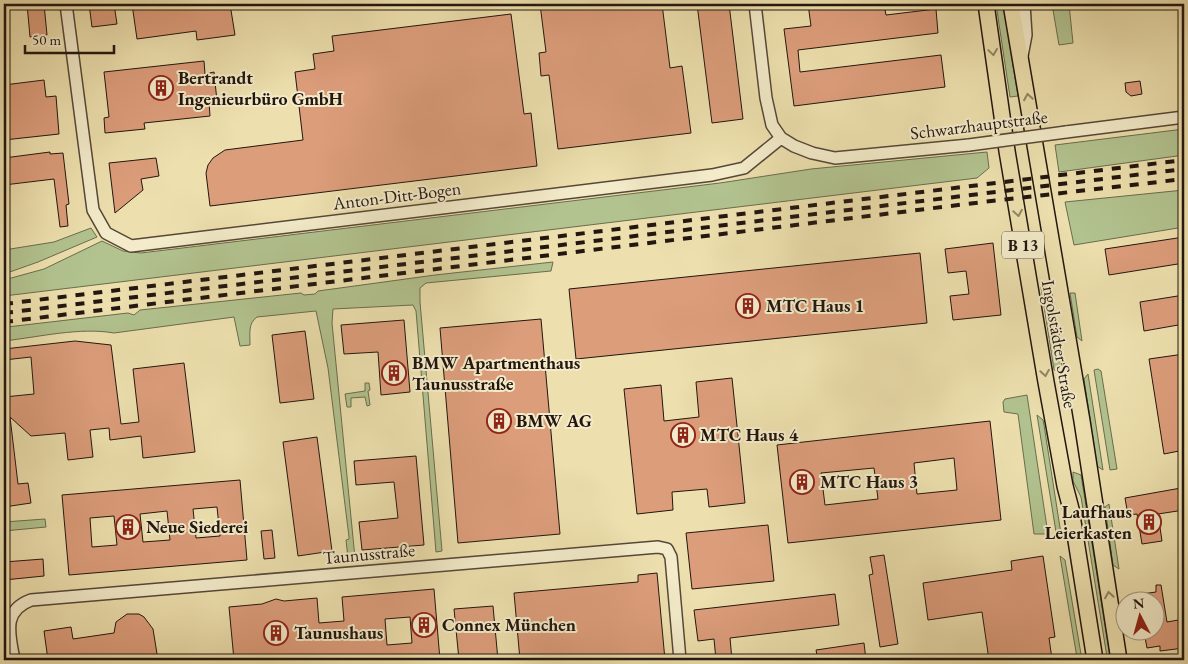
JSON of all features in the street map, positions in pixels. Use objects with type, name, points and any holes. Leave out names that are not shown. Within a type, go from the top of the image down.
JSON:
[{"type":"main road","name":"Ingolstädter Straße","points":[[986,4],[1007,151],[1046,382],[1071,509],[1095,660]]},
{"type":"main road","name":"Ingolstädter Straße","points":[[1011,4],[1119,660]]},
{"type":"street","name":"Anton-Ditt-Bogen","points":[[66,4],[93,210],[106,233],[131,246],[712,176],[744,168],[781,138]]},
{"type":"street","points":[[755,4],[766,98],[772,124],[781,138]]},
{"type":"street","points":[[1021,60],[1026,35],[1024,4]]},
{"type":"street","name":"Schwarzhauptstraße","points":[[781,138],[794,146],[812,153],[835,158],[970,145],[1184,118]]},
{"type":"street","name":"Taunusstraße","points":[[14,660],[9,626],[11,618],[19,606],[31,600],[658,548],[667,549],[671,557],[680,660]]},
{"type":"green space","points":[[996,4],[1003,4],[1018,96],[1010,97]]},
{"type":"green space","points":[[1052,4],[1069,4],[1073,43],[1059,45]]},
{"type":"green space","points":[[1184,129],[1184,153],[1177,156],[1059,172],[1055,145]]},
{"type":"green space","points":[[987,152],[989,168],[977,178],[4,296],[4,280],[44,269],[102,241],[123,251],[141,253],[720,183],[811,169]]},
{"type":"green space","points":[[1184,190],[1184,227],[1074,245],[1065,202]]},
{"type":"green space","points":[[91,228],[97,237],[4,274],[4,250],[54,242]]},
{"type":"green space","points":[[553,262],[551,271],[426,283],[420,288],[442,551],[436,552],[416,311],[413,305],[333,309],[332,323],[355,558],[348,558],[346,540],[349,537],[328,368],[316,311],[257,317],[251,326],[250,345],[240,346],[234,317],[114,333],[87,331],[59,333],[4,341],[4,328],[7,327],[128,313],[134,315],[140,310],[301,293],[304,295],[315,294],[318,291],[435,275]]},
{"type":"green space","points":[[1049,285],[1064,378],[1061,372],[1054,370],[1041,287]]},
{"type":"green space","points":[[1070,293],[1075,293],[1082,341],[1077,337]]},
{"type":"green space","points":[[1098,369],[1101,371],[1117,469],[1110,470],[1094,370]]},
{"type":"green space","points":[[1088,374],[1103,470],[1097,466],[1084,379]]},
{"type":"green space","points":[[365,383],[369,383],[370,405],[367,406],[365,397],[351,398],[351,407],[347,407],[345,394],[365,391]]},
{"type":"green space","points":[[1027,395],[1048,534],[1034,534],[1018,414],[1004,412],[1003,402],[1005,399]]},
{"type":"green space","points":[[1037,415],[1043,420],[1044,425],[1061,534],[1057,538]]},
{"type":"green space","points":[[1073,472],[1081,475],[1110,656],[1107,657],[1081,497],[1073,481]]},
{"type":"green space","points":[[1109,504],[1119,569],[1113,565],[1105,507]]},
{"type":"green space","points":[[45,519],[46,527],[4,531],[4,522]]},
{"type":"green space","points":[[1060,556],[1065,560],[1082,660],[1077,658]]},
{"type":"building","points":[[27,4],[44,4],[47,35],[30,37]]},
{"type":"building","points":[[89,4],[114,4],[117,24],[92,27]]},
{"type":"building","points":[[132,4],[230,4],[235,35],[197,40],[196,31],[137,39]]},
{"type":"building","points":[[540,4],[662,4],[670,68],[682,66],[691,133],[558,149],[549,75],[541,76],[539,53],[546,52]]},
{"type":"building","points":[[697,4],[729,4],[743,119],[712,123]]},
{"type":"building","points":[[808,4],[884,4],[886,15],[936,9],[938,33],[798,50],[800,72],[941,55],[945,87],[794,106],[784,29],[811,26]]},
{"type":"building","points":[[511,14],[524,114],[531,113],[537,166],[210,206],[206,173],[208,165],[213,158],[225,150],[303,140],[295,72],[315,69],[313,54],[334,51],[332,36]]},
{"type":"building","name":"Bertrandt Ingenieurbüro GmbH","points":[[204,61],[205,74],[214,72],[217,101],[209,102],[210,116],[144,123],[145,129],[105,133],[104,118],[109,117],[104,72]]},
{"type":"building","points":[[44,80],[46,97],[56,96],[59,134],[4,140],[4,85]]},
{"type":"building","points":[[1140,81],[1142,94],[1131,96],[1126,92],[1125,83]]},
{"type":"building","points":[[50,152],[50,154],[63,153],[69,204],[66,205],[68,226],[60,227],[54,179],[4,185],[4,158]]},
{"type":"building","points":[[156,158],[159,176],[141,179],[143,190],[115,213],[109,163]]},
{"type":"building","points":[[1184,237],[1184,263],[1109,275],[1105,249]]},
{"type":"building","points":[[993,243],[1001,315],[953,320],[950,296],[969,294],[966,271],[948,273],[945,249]]},
{"type":"building","name":"MTC Haus 1","points":[[920,253],[927,323],[576,359],[569,289]]},
{"type":"building","points":[[1184,295],[1184,324],[1144,331],[1140,302]]},
{"type":"building","name":"BMW AG","points":[[541,319],[560,534],[458,543],[440,328]]},
{"type":"building","name":"BMW Apartmenthaus Taunusstraße","points":[[404,320],[410,392],[381,395],[378,352],[344,354],[341,325]]},
{"type":"building","points":[[305,331],[314,399],[280,403],[272,335]]},
{"type":"building","points":[[75,341],[111,345],[121,424],[139,422],[133,369],[184,363],[195,452],[143,458],[141,436],[110,440],[109,428],[90,430],[93,457],[68,460],[65,433],[31,436],[10,417],[18,484],[28,483],[31,503],[4,507],[4,416],[9,416],[4,411],[4,397],[34,394],[31,357],[4,360],[4,349]]},
{"type":"building","points":[[1184,354],[1184,450],[1164,454],[1149,359]]},
{"type":"building","name":"MTC Haus 4","points":[[732,378],[745,503],[709,507],[707,489],[672,492],[673,510],[637,514],[624,389],[661,385],[664,421],[699,417],[696,382]]},
{"type":"building","name":"MTC Haus 3","points":[[990,421],[1001,520],[788,543],[777,445]],"holes":[[[954,458],[957,490],[917,494],[914,463]],[[874,468],[878,499],[825,505],[821,473]]]},
{"type":"building","points":[[317,437],[332,551],[298,556],[283,442]]},
{"type":"building","points":[[416,456],[424,545],[362,550],[359,522],[398,518],[394,482],[356,485],[354,461]]},
{"type":"building","name":"Neue Siederei","points":[[240,480],[247,560],[69,575],[62,495]],"holes":[[[217,507],[220,536],[196,538],[193,509]],[[167,511],[170,540],[143,542],[140,514]],[[114,516],[117,545],[92,547],[90,518]]]},
{"type":"building","name":"Laufhaus Leierkasten","points":[[1181,488],[1184,510],[1158,514],[1162,541],[1142,544],[1137,514],[1128,515],[1125,498]]},
{"type":"building","points":[[768,525],[774,581],[692,589],[686,533]]},
{"type":"building","points":[[272,530],[275,558],[264,559],[261,531]]},
{"type":"building","points":[[884,555],[898,644],[880,647],[869,575],[873,574],[870,557]]},
{"type":"building","points":[[1043,556],[1055,637],[1049,638],[1052,659],[989,660],[982,612],[928,620],[923,583],[1012,570],[1011,561]]},
{"type":"building","points":[[43,559],[44,576],[4,580],[4,562]]},
{"type":"building","points":[[657,573],[665,660],[520,660],[514,593],[638,582],[638,575]]},
{"type":"building","points":[[1156,585],[1161,585],[1162,592],[1156,592]]},
{"type":"building","points":[[434,589],[440,660],[234,660],[229,607],[262,604],[276,599],[284,601],[317,598],[319,623],[344,621],[342,597]],"holes":[[[410,617],[412,643],[387,645],[385,619]]]},
{"type":"building","points":[[835,594],[839,625],[730,638],[732,660],[716,660],[714,639],[698,641],[694,610]]},
{"type":"building","points":[[493,606],[498,660],[459,660],[454,609]]},
{"type":"building","points":[[127,614],[139,614],[144,617],[153,629],[158,660],[48,660],[44,631],[71,627],[73,639],[114,633],[116,622]]},
{"type":"building","points":[[1166,616],[1167,622],[1184,619],[1184,648],[1160,651],[1160,646],[1147,648],[1146,642],[1166,642]]},
{"type":"building","points":[[864,643],[866,660],[818,660],[816,650]]},
{"type":"railway","points":[[4,304],[1184,160]]},
{"type":"railway","points":[[4,313],[1184,169]]},
{"type":"railway","points":[[4,322],[1184,179]]},
{"type":"place","name":"Bertrandt Ingenieurbüro GmbH","points":[[161,88]]},
{"type":"place","name":"MTC Haus 1","points":[[748,306]]},
{"type":"place","name":"BMW Apartmenthaus Taunusstraße","points":[[394,373]]},
{"type":"place","name":"BMW AG","points":[[499,421]]},
{"type":"place","name":"MTC Haus 4","points":[[683,435]]},
{"type":"place","name":"MTC Haus 3","points":[[802,482]]},
{"type":"place","name":"Laufhaus Leierkasten","points":[[1149,522]]},
{"type":"place","name":"Neue Siederei","points":[[128,527]]},
{"type":"place","name":"Connex München","points":[[424,625]]},
{"type":"place","name":"Taunushaus","points":[[276,633]]}]
